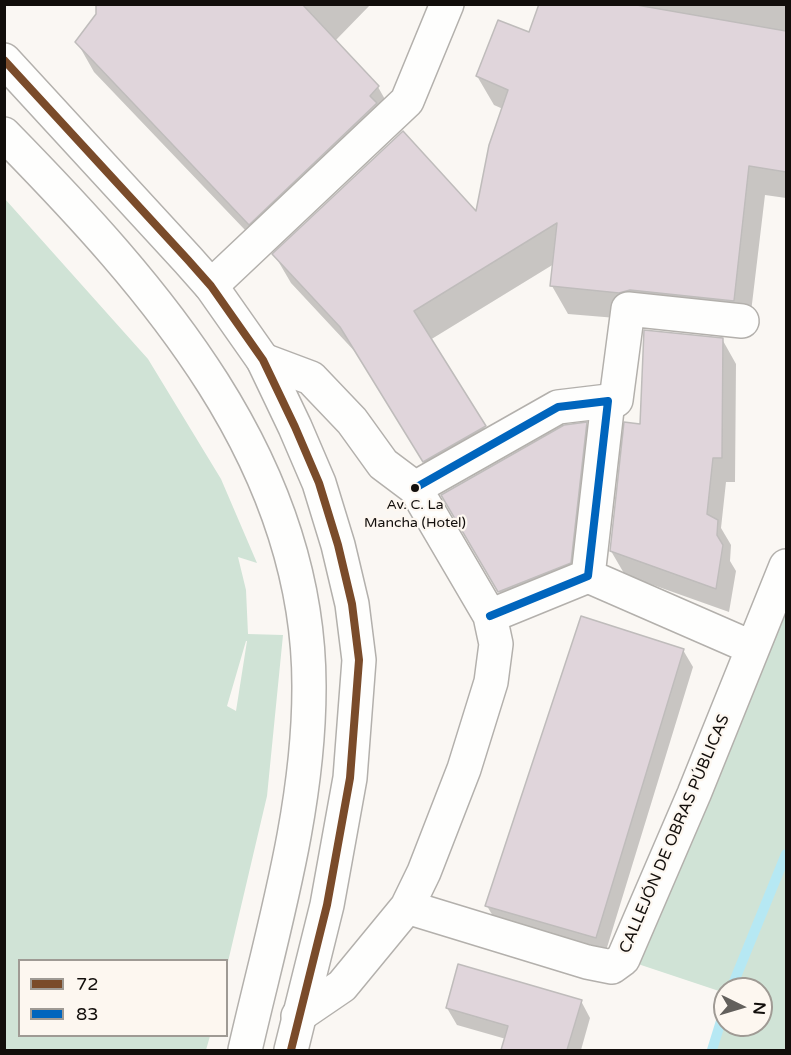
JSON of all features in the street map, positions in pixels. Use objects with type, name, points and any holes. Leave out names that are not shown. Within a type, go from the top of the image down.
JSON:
[{"type":"street","points":[[211,286],[407,101],[447,4]]},
{"type":"street","points":[[4,60],[211,286],[263,360],[295,427],[325,504],[352,604],[359,660],[350,778],[340,845],[291,1050]]},
{"type":"street","points":[[4,134],[46,176],[160,306],[212,377],[249,441],[283,529],[302,605],[310,687],[304,767],[291,849],[245,1050]]},
{"type":"street","points":[[415,488],[558,407],[616,400],[628,309],[742,321]]},
{"type":"street","points":[[263,360],[311,378],[352,421],[383,464],[415,488],[490,616],[496,644],[491,682],[464,769],[424,872],[407,907],[342,986],[298,1016]]},
{"type":"street","points":[[588,576],[608,401]]},
{"type":"street","name":"CALLEJÓN DE OBRAS PÚBLICAS","points":[[407,907],[587,962],[612,968],[623,959],[786,566]]},
{"type":"street","points":[[490,616],[588,576],[753,648]]},
{"type":"green space","points":[[5,199],[148,359],[221,479],[257,563],[238,557],[246,590],[248,634],[283,635],[267,796],[228,962],[228,959],[18,959],[18,1037],[210,1037],[206,1050],[5,1050]],"holes":[[[247,641],[236,711],[227,706]]]},
{"type":"green space","points":[[786,566],[786,1050],[712,1050],[716,1037],[773,1037],[773,977],[713,977],[713,989],[623,959]]},
{"type":"building","points":[[96,4],[302,4],[379,86],[370,96],[377,103],[249,225],[75,42],[96,14]]},
{"type":"building","points":[[539,4],[631,4],[786,31],[786,172],[749,166],[734,301],[630,290],[619,293],[550,286],[557,223],[414,311],[486,426],[423,462],[340,327],[272,254],[403,131],[476,211],[489,145],[508,90],[476,76],[498,20],[529,32]]},
{"type":"building","points":[[644,330],[723,338],[722,458],[713,458],[707,514],[718,520],[717,535],[723,545],[716,589],[610,551],[624,422],[640,424]]},
{"type":"building","points":[[587,422],[571,563],[498,592],[441,495],[564,425]]},
{"type":"building","points":[[581,616],[684,649],[596,938],[485,906]]},
{"type":"building","points":[[458,964],[582,1000],[567,1050],[501,1050],[508,1026],[446,1008]]},
{"type":"waterway","points":[[736,977],[786,854]]},
{"type":"waterway","points":[[712,1050],[716,1037]]},
{"type":"transit line","name":"72","points":[[4,60],[211,286],[263,360],[319,483],[338,545],[352,604],[359,660],[350,778],[327,905],[291,1050]]},
{"type":"transit line","name":"83","points":[[415,488],[558,407],[608,401],[588,576],[490,616]]},
{"type":"place","name":"Av. C. La Mancha (Hotel)","points":[[415,488]]}]
